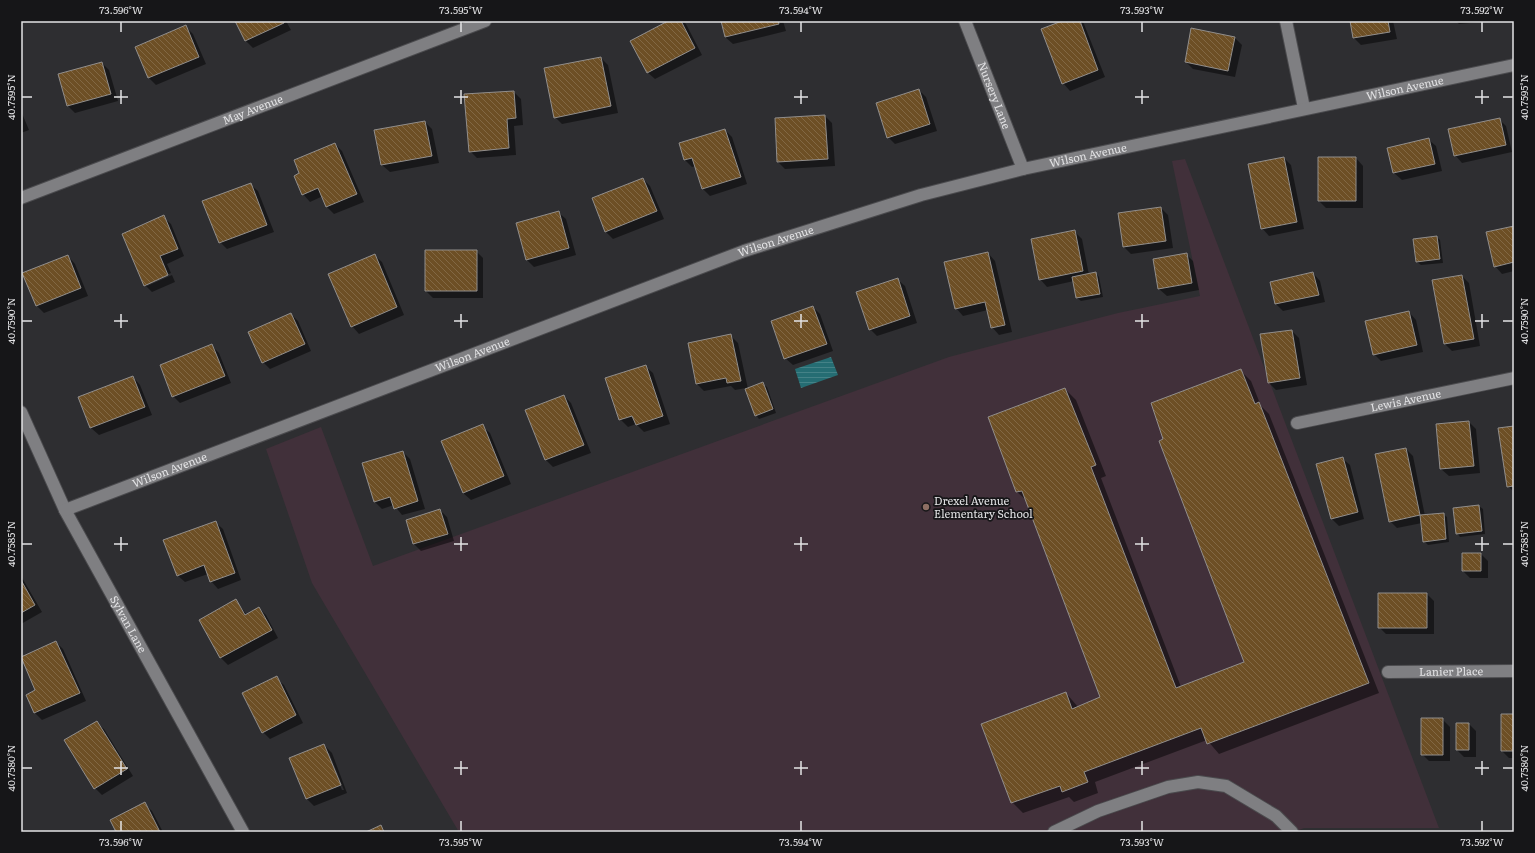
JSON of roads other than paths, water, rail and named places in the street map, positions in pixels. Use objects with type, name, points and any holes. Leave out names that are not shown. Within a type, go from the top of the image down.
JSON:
[{"type":"street","name":"May Avenue","points":[[21,198],[485,21]]},
{"type":"street","name":"Nursery Lane","points":[[965,21],[1023,169]]},
{"type":"street","points":[[1286,21],[1304,108]]},
{"type":"street","name":"Wilson Avenue","points":[[65,510],[744,251],[921,195],[1023,169],[1304,108],[1514,65]]},
{"type":"street","name":"Lewis Avenue","points":[[1297,423],[1514,378]]},
{"type":"street","name":"Sylvan Lane","points":[[21,412],[65,510],[243,832]]},
{"type":"street","name":"Lanier Place","points":[[1388,672],[1514,671]]},
{"type":"street","points":[[1054,832],[1098,811],[1168,787],[1198,782],[1226,786],[1276,816],[1292,832]]},
{"type":"water","points":[[831,357],[838,375],[801,388],[795,369]]},
{"type":"place","name":"Drexel Avenue Elementary School","points":[[926,507]]}]
